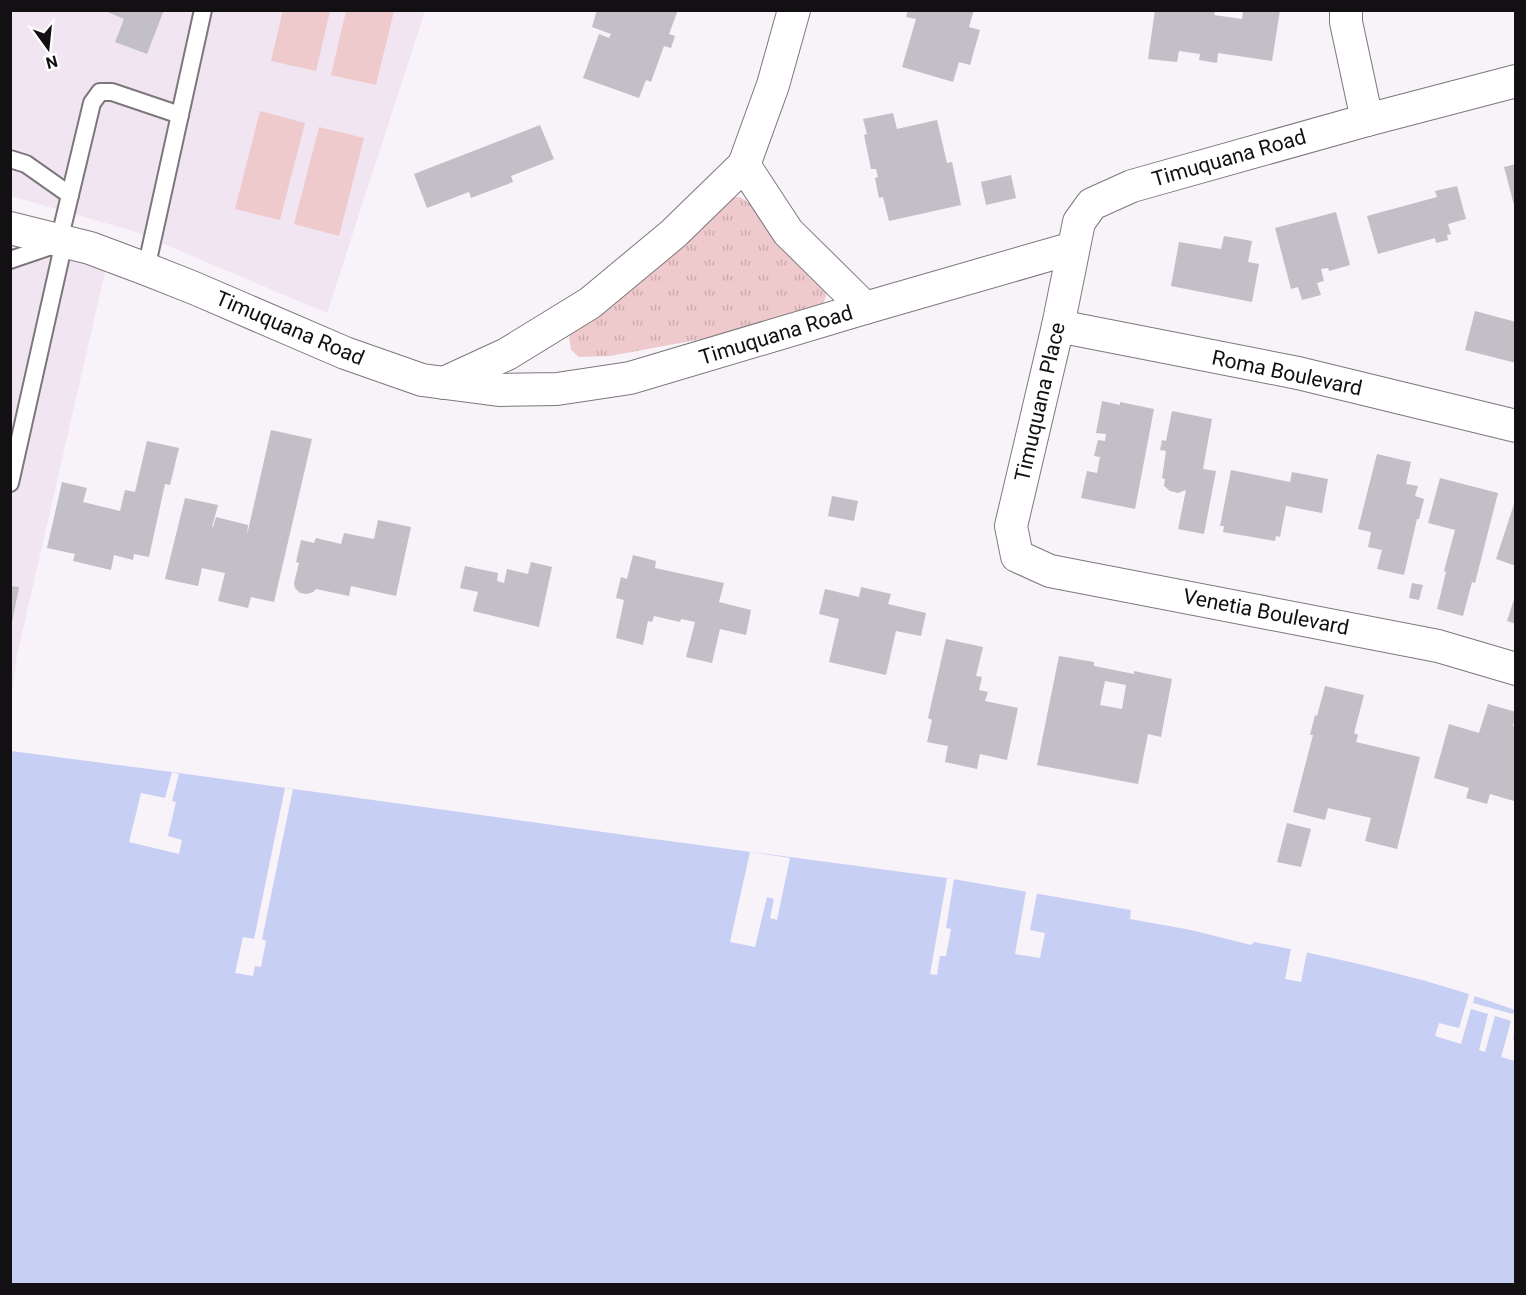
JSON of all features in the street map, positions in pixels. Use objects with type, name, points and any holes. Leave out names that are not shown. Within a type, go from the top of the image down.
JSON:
[{"type":"street","points":[[444,383],[507,354],[590,303],[673,234],[744,165],[772,85],[794,10]]},
{"type":"street","points":[[1346,10],[1346,22],[1367,120]]},
{"type":"street","name":"Timuquana Road","points":[[10,228],[90,248],[194,288],[345,353],[422,380],[499,390],[557,389],[630,378],[1073,248],[1079,222],[1092,204],[1132,186],[1515,81]]},
{"type":"street","points":[[744,165],[788,232],[865,308]]},
{"type":"street","name":"Timuquana Place","points":[[1017,556],[1011,526],[1058,326],[1073,248]]},
{"type":"street","name":"Roma Boulevard","points":[[1058,326],[1298,373],[1515,426]]},
{"type":"street","name":"Venetia Boulevard","points":[[1017,556],[1050,571],[1438,646],[1515,669]]},
{"type":"lane","points":[[146,269],[203,10]]},
{"type":"lane","points":[[10,483],[70,195],[92,103],[100,92],[112,92],[180,115]]},
{"type":"lane","points":[[10,159],[26,165],[70,195]]},
{"type":"lane","points":[[10,260],[62,241]]},
{"type":"shaded area","points":[[10,11],[425,11],[327,313],[133,231],[11,196]]},
{"type":"shaded area","points":[[11,244],[106,268],[17,655],[11,701]]},
{"type":"green space","points":[[283,10],[330,11],[316,71],[271,61]]},
{"type":"green space","points":[[346,11],[394,11],[376,85],[331,75]]},
{"type":"green space","points":[[260,111],[305,123],[280,220],[235,209]]},
{"type":"green space","points":[[319,127],[364,138],[339,236],[294,224]]},
{"type":"green space","points":[[740,197],[752,205],[828,291],[823,304],[801,314],[707,338],[610,356],[579,357],[571,350],[569,336],[665,256],[728,198]]},
{"type":"water","points":[[11,751],[947,878],[1131,910],[1130,919],[1191,930],[1251,945],[1254,942],[1353,963],[1419,979],[1515,1010],[1515,1284],[11,1284]]},
{"type":"pier","points":[[172,772],[179,774],[172,801],[176,802],[168,836],[182,840],[179,854],[129,842],[141,793],[165,798]]},
{"type":"pier","points":[[285,788],[293,789],[262,939],[266,941],[261,967],[255,966],[253,976],[235,973],[243,937],[254,939]]},
{"type":"pier","points":[[750,852],[790,858],[777,920],[770,918],[774,899],[767,897],[755,947],[730,942]]},
{"type":"pier","points":[[947,878],[954,879],[946,928],[951,929],[946,956],[940,956],[937,975],[930,974]]},
{"type":"pier","points":[[1026,891],[1037,893],[1030,930],[1045,933],[1040,958],[1015,954]]},
{"type":"pier","points":[[1291,949],[1307,952],[1301,982],[1285,979]]},
{"type":"pier","points":[[1469,994],[1475,995],[1473,1003],[1513,1014],[1515,1010],[1513,1039],[1515,1040],[1515,1061],[1501,1057],[1511,1021],[1495,1016],[1485,1052],[1479,1050],[1488,1014],[1471,1009],[1461,1044],[1435,1036],[1439,1023],[1459,1028]]},
{"type":"building","points":[[103,10],[164,10],[147,54],[115,42],[124,19]]},
{"type":"building","points":[[597,10],[678,10],[669,34],[675,36],[671,48],[664,46],[651,82],[646,80],[639,98],[583,78],[599,34],[609,38],[611,34],[592,27]]},
{"type":"building","points":[[908,10],[974,10],[969,27],[980,30],[970,65],[959,62],[953,82],[902,67],[916,19],[906,17]]},
{"type":"building","points":[[1155,10],[1203,10],[1215,12],[1214,15],[1242,19],[1243,10],[1280,10],[1272,61],[1218,53],[1217,63],[1199,60],[1200,54],[1179,51],[1177,62],[1148,59]]},
{"type":"building","points":[[893,113],[897,129],[937,120],[947,163],[952,162],[961,205],[889,221],[883,197],[879,198],[875,178],[878,177],[876,169],[871,169],[863,119]]},
{"type":"building","points":[[540,125],[554,159],[511,176],[513,182],[471,198],[469,192],[427,208],[414,174]]},
{"type":"building","points":[[1516,164],[1516,209],[1515,209],[1504,167]]},
{"type":"building","points":[[1011,175],[1016,198],[986,205],[981,182]]},
{"type":"building","points":[[1457,186],[1466,219],[1448,224],[1451,234],[1447,235],[1448,240],[1436,243],[1435,238],[1378,254],[1367,216],[1437,197],[1435,191]]},
{"type":"building","points":[[1336,212],[1350,265],[1329,271],[1328,268],[1321,269],[1324,281],[1317,283],[1321,295],[1302,300],[1298,287],[1291,289],[1275,228]]},
{"type":"building","points":[[1224,236],[1252,241],[1248,262],[1259,264],[1252,302],[1171,286],[1179,242],[1221,249]]},
{"type":"building","points":[[1475,311],[1516,322],[1516,363],[1465,350]]},
{"type":"building","points":[[1102,401],[1154,409],[1135,509],[1081,498],[1087,471],[1097,473],[1100,457],[1094,456],[1098,440],[1105,441],[1106,434],[1096,433]]},
{"type":"building","points":[[1172,411],[1212,419],[1203,469],[1216,471],[1204,534],[1178,529],[1186,490],[1178,493],[1164,486],[1165,479],[1162,478],[1166,451],[1160,450],[1162,440],[1166,441]]},
{"type":"building","points":[[271,430],[312,439],[274,602],[251,597],[248,608],[218,601],[225,573],[202,568],[198,586],[165,579],[185,498],[218,505],[212,527],[216,517],[248,525],[247,535]]},
{"type":"building","points":[[147,441],[179,448],[170,485],[165,484],[149,557],[134,554],[133,560],[114,555],[111,570],[73,561],[75,554],[47,548],[62,482],[87,488],[83,502],[120,511],[125,490],[135,492]]},
{"type":"building","points":[[1377,454],[1411,462],[1406,484],[1418,486],[1415,496],[1424,499],[1404,575],[1377,569],[1382,550],[1368,547],[1371,532],[1358,529]]},
{"type":"building","points":[[1231,470],[1290,482],[1292,472],[1328,479],[1322,513],[1286,506],[1280,537],[1276,536],[1275,541],[1223,532],[1224,526],[1220,526]]},
{"type":"building","points":[[1440,478],[1498,493],[1475,583],[1472,582],[1463,616],[1437,609],[1455,530],[1428,523]]},
{"type":"building","points":[[832,496],[858,501],[854,521],[828,516]]},
{"type":"building","points":[[1516,498],[1516,566],[1496,559]]},
{"type":"building","points":[[378,520],[411,527],[396,596],[351,586],[349,596],[316,589],[307,594],[300,593],[295,588],[299,563],[296,562],[301,540],[314,543],[316,538],[341,544],[344,533],[374,539]]},
{"type":"building","points":[[633,555],[656,561],[655,568],[724,583],[719,602],[751,610],[746,635],[720,629],[712,663],[686,657],[695,622],[681,619],[680,622],[654,616],[652,622],[648,621],[643,645],[616,638],[624,600],[616,598],[621,577],[627,579]]},
{"type":"building","points":[[531,562],[552,567],[539,627],[473,611],[478,592],[460,588],[465,566],[498,573],[497,581],[504,583],[507,569],[528,574]]},
{"type":"building","points":[[1412,583],[1423,585],[1419,600],[1409,598]]},
{"type":"building","points":[[10,586],[19,587],[12,623],[10,623]]},
{"type":"building","points":[[861,587],[891,594],[888,604],[926,613],[921,636],[896,631],[886,675],[829,662],[839,619],[819,614],[825,589],[859,597]]},
{"type":"building","points":[[1516,596],[1516,624],[1507,621]]},
{"type":"building","points":[[946,639],[983,647],[976,676],[982,677],[979,690],[988,692],[985,701],[1018,708],[1007,760],[980,754],[977,769],[945,762],[948,746],[927,742],[932,720],[928,718]]},
{"type":"building","points":[[1059,656],[1094,662],[1094,666],[1172,679],[1161,737],[1148,734],[1138,784],[1037,765]],"holes":[[[1105,681],[1126,685],[1122,709],[1100,705]]]},
{"type":"building","points":[[1325,686],[1364,695],[1354,733],[1358,735],[1356,742],[1420,757],[1397,849],[1365,841],[1371,818],[1328,808],[1325,820],[1293,812],[1313,735],[1310,735],[1315,715],[1317,716]]},
{"type":"building","points":[[1488,704],[1516,712],[1513,726],[1516,727],[1516,796],[1514,801],[1490,794],[1487,804],[1466,798],[1469,788],[1434,778],[1449,724],[1479,733]]},
{"type":"building","points":[[1287,823],[1311,829],[1301,867],[1277,862]]}]
